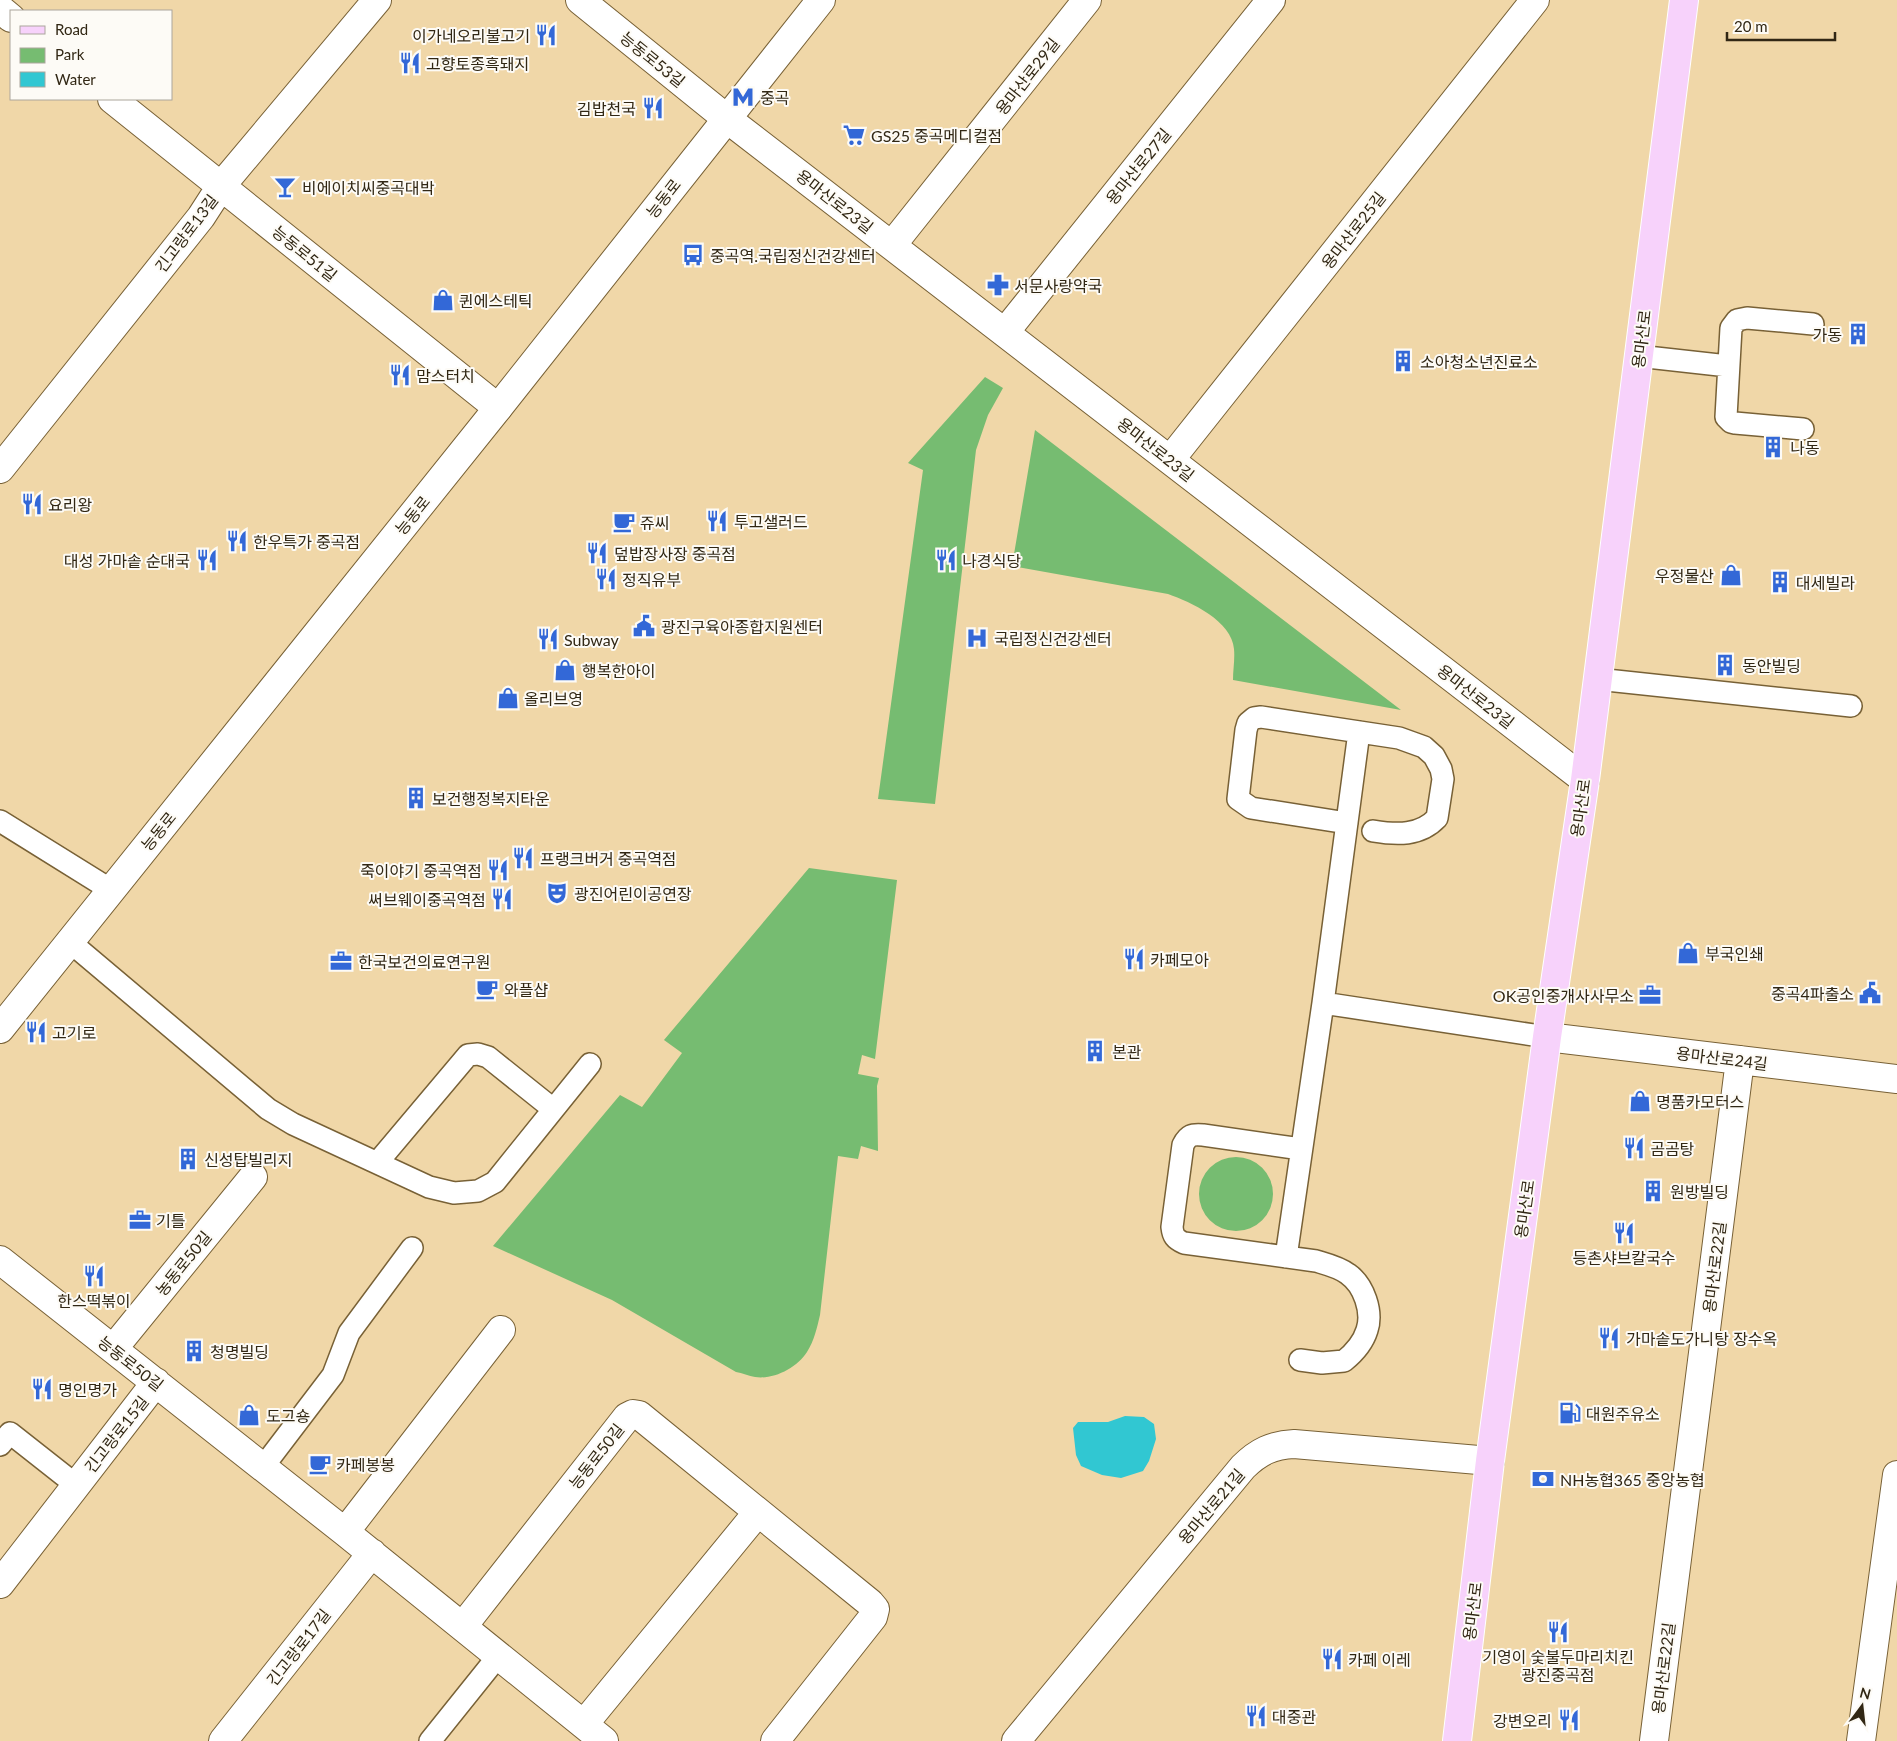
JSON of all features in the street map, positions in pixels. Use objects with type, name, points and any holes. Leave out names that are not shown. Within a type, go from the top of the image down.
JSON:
[{"type":"main road","name":"용마산로","points":[[1457,1741],[1490,1461],[1547,1037],[1585,780],[1684,0]]},
{"type":"street","name":"긴고랑로13길","points":[[0,469],[201,217],[221,186],[377,0]]},
{"type":"street","name":"능동로53길","points":[[580,0],[726,118]]},
{"type":"street","name":"능동로","points":[[0,1029],[498,408],[821,0]]},
{"type":"street","name":"용마산로29길","points":[[892,245],[1087,0]]},
{"type":"street","name":"용마산로27길","points":[[1004,332],[1271,0]]},
{"type":"street","name":"용마산로25길","points":[[1170,460],[1535,0]]},
{"type":"street","points":[[0,9],[10,17]]},
{"type":"street","name":"능동로51길","points":[[113,100],[498,408]]},
{"type":"street","name":"용마산로23길","points":[[726,118],[1585,780]]},
{"type":"street","name":"용마산로24길","points":[[1547,1037],[1897,1079]]},
{"type":"street","name":"용마산로22길","points":[[1654,1741],[1740,1060]]},
{"type":"street","name":"농동로50길","points":[[114,1349],[253,1177]]},
{"type":"street","name":"능동로50길","points":[[0,1260],[346,1532],[594,1733],[758,1512]]},
{"type":"street","points":[[346,1532],[501,1330]]},
{"type":"street","name":"긴고랑로15길","points":[[0,1584],[156,1382]]},
{"type":"street","name":"능동로50길","points":[[463,1626],[630,1414],[641,1416],[875,1609],[873,1617],[775,1741]]},
{"type":"street","name":"용마산로21길","points":[[1016,1741],[1254,1456],[1266,1449],[1294,1444],[1490,1461]]},
{"type":"street","points":[[1861,1741],[1897,1475]]},
{"type":"street","name":"긴고랑로17길","points":[[223,1741],[372,1553]]},
{"type":"lane","points":[[1803,429],[1731,422],[1725,414],[1731,328],[1737,320],[1747,318],[1812,324]]},
{"type":"lane","points":[[1638,356],[1728,366]]},
{"type":"lane","points":[[1598,678],[1851,706]]},
{"type":"lane","points":[[1347,823],[1251,808],[1238,799],[1248,723],[1254,718],[1261,717],[1399,738],[1424,747],[1434,756],[1441,769],[1443,779],[1440,809],[1437,818],[1423,830],[1398,835],[1373,831]]},
{"type":"lane","points":[[1286,1257],[1323,1003],[1359,732]]},
{"type":"lane","points":[[0,821],[111,890]]},
{"type":"lane","points":[[70,942],[268,1109],[293,1124],[429,1187],[454,1193],[478,1191],[495,1182],[590,1064]]},
{"type":"lane","points":[[1323,1003],[1547,1037]]},
{"type":"lane","points":[[377,1163],[468,1056],[478,1054],[488,1057],[554,1110]]},
{"type":"lane","points":[[1300,1360],[1334,1363],[1344,1361],[1352,1354],[1368,1329],[1366,1300],[1360,1286],[1348,1274],[1328,1264],[1184,1242],[1176,1240],[1172,1227],[1183,1145],[1187,1138],[1194,1134],[1301,1149]]},
{"type":"lane","points":[[263,1467],[333,1375],[349,1332],[412,1248]]},
{"type":"lane","name":"긴고랑로15길","points":[[0,1445],[10,1433],[76,1485]]},
{"type":"lane","points":[[430,1741],[499,1656]]},
{"type":"green space","points":[[985,377],[1003,388],[988,415],[976,450],[935,804],[878,799],[923,470],[908,463]]},
{"type":"green space","points":[[1035,430],[1401,710],[1233,680],[1234,649],[1232,639],[1218,621],[1188,602],[1168,594],[1012,566]]},
{"type":"green space","points":[[809,868],[897,880],[875,1059],[862,1055],[858,1074],[879,1078],[877,1086],[878,1151],[861,1146],[858,1159],[838,1156],[820,1315],[809,1348],[803,1358],[784,1372],[769,1377],[755,1377],[736,1372],[612,1300],[493,1246],[620,1095],[642,1107],[682,1053],[664,1040]]},
{"type":"green space","points":[[1236,1157],[1257,1163],[1267,1173],[1273,1194],[1267,1215],[1257,1225],[1236,1231],[1215,1225],[1205,1215],[1199,1194],[1205,1173],[1215,1163]]},
{"type":"water","points":[[1125,1416],[1144,1417],[1154,1424],[1156,1439],[1149,1461],[1143,1471],[1121,1478],[1102,1475],[1081,1466],[1076,1455],[1073,1428],[1078,1422],[1108,1422]]},
{"type":"place","name":"이가네오리불고기","points":[[546,35]]},
{"type":"place","name":"고향토종흑돼지","points":[[410,63]]},
{"type":"place","name":"중곡","points":[[743,97]]},
{"type":"place","name":"김밥천국","points":[[653,108]]},
{"type":"place","name":"GS25 중곡메디컬점","points":[[854,135]]},
{"type":"place","name":"비에이치씨중곡대박","points":[[285,187]]},
{"type":"place","name":"중곡역.국립정신건강센터","points":[[693,255]]},
{"type":"place","name":"서문사랑약국","points":[[998,285]]},
{"type":"place","name":"퀸에스테틱","points":[[443,300]]},
{"type":"place","name":"가동","points":[[1858,334]]},
{"type":"place","name":"소아청소년진료소","points":[[1403,361]]},
{"type":"place","name":"맘스터치","points":[[400,375]]},
{"type":"place","name":"나동","points":[[1773,447]]},
{"type":"place","name":"요리왕","points":[[32,504]]},
{"type":"place","name":"투고샐러드","points":[[717,521]]},
{"type":"place","name":"쥬씨","points":[[624,522]]},
{"type":"place","name":"한우특가 중곡점","points":[[237,541]]},
{"type":"place","name":"덮밥장사장 중곡점","points":[[597,553]]},
{"type":"place","name":"대성 가마솥 순대국","points":[[207,560]]},
{"type":"place","name":"나경식당","points":[[946,560]]},
{"type":"place","name":"우정물산","points":[[1731,575]]},
{"type":"place","name":"정직유부","points":[[606,579]]},
{"type":"place","name":"대세빌라","points":[[1780,582]]},
{"type":"place","name":"광진구육아종합지원센터","points":[[644,626]]},
{"type":"place","name":"국립정신건강센터","points":[[977,638]]},
{"type":"place","name":"Subway","points":[[548,639]]},
{"type":"place","name":"동안빌딩","points":[[1725,665]]},
{"type":"place","name":"행복한아이","points":[[565,670]]},
{"type":"place","name":"올리브영","points":[[508,698]]},
{"type":"place","name":"보건행정복지타운","points":[[416,798]]},
{"type":"place","name":"프랭크버거 중곡역점","points":[[523,858]]},
{"type":"place","name":"죽이야기 중곡역점","points":[[498,870]]},
{"type":"place","name":"광진어린이공연장","points":[[557,893]]},
{"type":"place","name":"써브웨이중곡역점","points":[[502,899]]},
{"type":"place","name":"부국인쇄","points":[[1688,953]]},
{"type":"place","name":"카페모아","points":[[1134,959]]},
{"type":"place","name":"한국보건의료연구원","points":[[341,961]]},
{"type":"place","name":"와플샵","points":[[487,989]]},
{"type":"place","name":"중곡4파출소","points":[[1870,993]]},
{"type":"place","name":"OK공인중개사사무소","points":[[1650,995]]},
{"type":"place","name":"고기로","points":[[36,1032]]},
{"type":"place","name":"본관","points":[[1095,1051]]},
{"type":"place","name":"명품카모터스","points":[[1640,1101]]},
{"type":"place","name":"곰곰탕","points":[[1634,1148]]},
{"type":"place","name":"신성탑빌리지","points":[[188,1159]]},
{"type":"place","name":"원방빌딩","points":[[1653,1191]]},
{"type":"place","name":"기틀","points":[[140,1220]]},
{"type":"place","name":"등촌샤브칼국수","points":[[1624,1233]]},
{"type":"place","name":"한스떡볶이","points":[[94,1276]]},
{"type":"place","name":"가마솥도가니탕 장수옥","points":[[1609,1338]]},
{"type":"place","name":"청명빌딩","points":[[194,1351]]},
{"type":"place","name":"명인명가","points":[[42,1389]]},
{"type":"place","name":"대원주유소","points":[[1570,1413]]},
{"type":"place","name":"도그숑","points":[[249,1415]]},
{"type":"place","name":"카페봉봉","points":[[320,1464]]},
{"type":"place","name":"NH농협365 중앙농협","points":[[1543,1479]]},
{"type":"place","name":"기영이 숯불두마리치킨 광진중곡점","points":[[1558,1632]]},
{"type":"place","name":"카페 이레","points":[[1332,1659]]},
{"type":"place","name":"대중관","points":[[1256,1716]]},
{"type":"place","name":"강변오리","points":[[1569,1720]]}]
